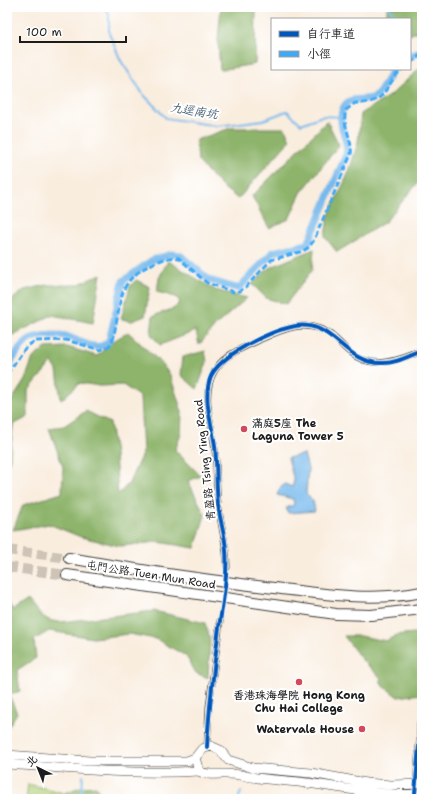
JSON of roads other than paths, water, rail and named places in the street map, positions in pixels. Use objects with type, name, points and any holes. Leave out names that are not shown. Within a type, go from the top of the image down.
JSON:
[{"type":"highway","name":"屯門公路 Tuen Mun Road","points":[[69,558],[215,581],[340,596],[381,596],[422,592]]},
{"type":"highway","name":"屯門公路 Tuen Mun Road","points":[[67,575],[336,614],[370,615],[422,609]]},
{"type":"main road","points":[[7,755],[121,762],[187,761],[195,758],[199,751],[206,746],[216,747],[224,757],[238,764],[262,769],[311,773],[366,783],[419,789]]},
{"type":"main road","points":[[217,773],[223,765],[224,757]]},
{"type":"main road","points":[[195,758],[199,771]]},
{"type":"main road","points":[[7,764],[117,772],[157,773],[199,771],[207,775],[229,773],[269,780],[309,783],[363,792],[419,789]]},
{"type":"street","name":"青盈路 Tsing Ying Road","points":[[227,568],[226,548],[217,497],[216,453],[207,400],[208,386],[212,376],[222,361],[237,350],[280,330],[300,326],[313,327],[325,331],[352,355],[369,362],[393,362],[422,351]]},
{"type":"street","points":[[206,746],[220,622]]},
{"type":"street","points":[[419,789],[420,723]]},
{"type":"water","points":[[304,454],[308,469],[306,494],[313,501],[315,511],[288,513],[286,508],[294,505],[293,499],[277,495],[279,489],[285,484],[292,487],[294,481],[288,458]]},
{"type":"waterway","name":"九逕南坑","points":[[104,7],[109,14],[109,33],[121,61],[143,94],[166,118],[217,126],[263,120],[287,111],[301,124],[322,116],[341,117]]},
{"type":"waterway","points":[[388,7],[398,18]]},
{"type":"waterway","points":[[411,56],[422,50]]},
{"type":"waterway","points":[[7,369],[23,345],[30,339],[38,337],[62,335],[88,345],[104,345],[109,341],[123,281],[152,260],[172,254],[180,255],[209,280],[239,288],[273,252],[308,244],[346,155],[347,145],[341,121],[343,108],[351,100],[367,99],[377,95],[393,70]]},
{"type":"waterway","points":[[81,799],[83,776]]},
{"type":"waterway","points":[[238,799],[241,792]]},
{"type":"tunnel","points":[[7,550],[69,558]]},
{"type":"tunnel","points":[[7,567],[67,575]]},
{"type":"tunnel","points":[[220,621],[227,567]]},
{"type":"place","name":"滿庭5座 The Laguna Tower 5","points":[[244,429]]},
{"type":"place","name":"香港珠海學院 Hong Kong Chu Hai College","points":[[299,682]]},
{"type":"place","name":"Watervale House","points":[[362,729]]}]
